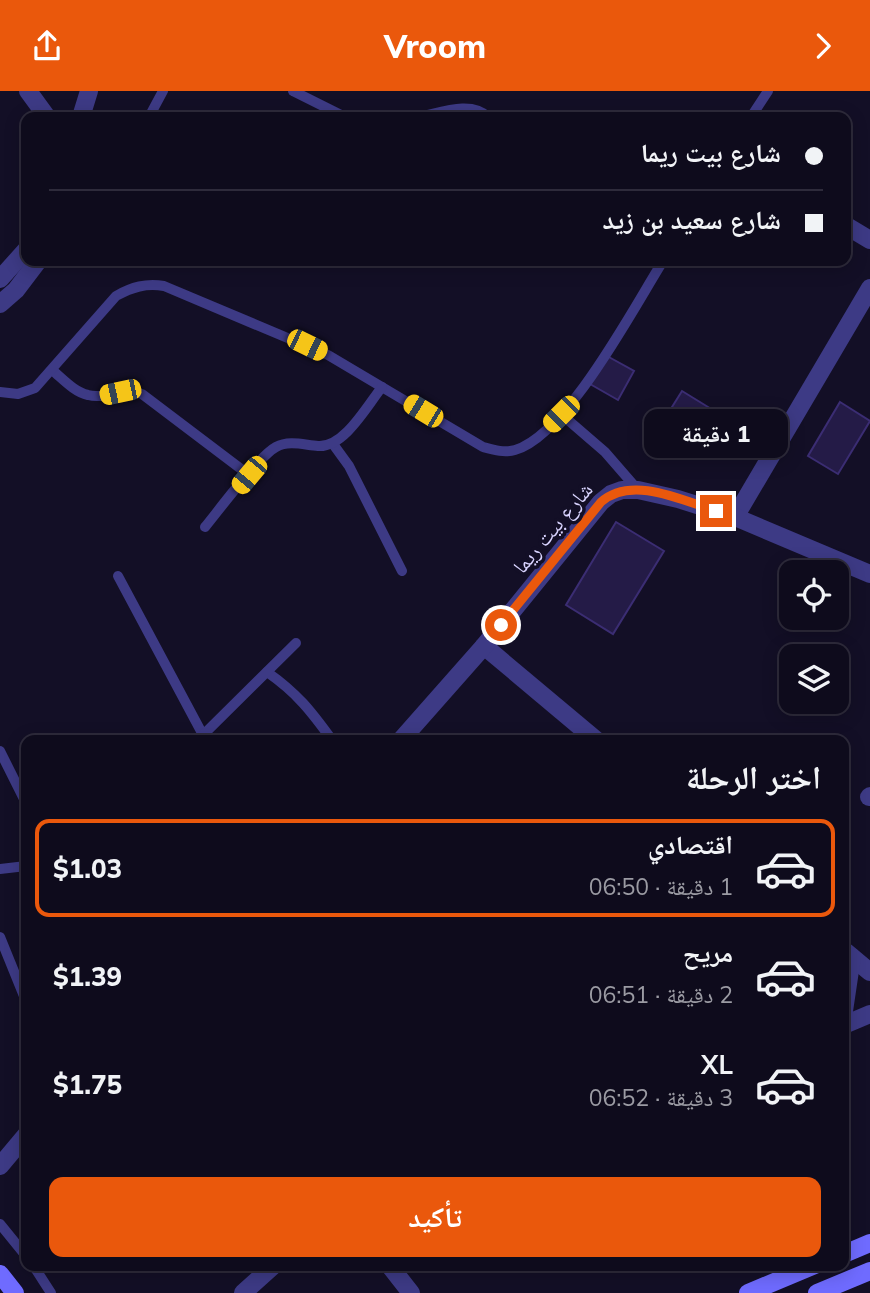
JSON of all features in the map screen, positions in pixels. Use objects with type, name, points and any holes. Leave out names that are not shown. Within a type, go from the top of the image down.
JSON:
[{"type":"main road","points":[[849,1252],[870,1243]]},
{"type":"main road","points":[[748,1293],[801,1271]]},
{"type":"main road","points":[[817,1293],[870,1271]]},
{"type":"main road","points":[[0,1274],[15,1293]]},
{"type":"street","points":[[28,91],[43,112]]},
{"type":"street","points":[[83,112],[89,91]]},
{"type":"street","points":[[851,229],[870,240]]},
{"type":"street","points":[[0,279],[21,256]]},
{"type":"street","points":[[0,303],[16,289],[33,266]]},
{"type":"street","points":[[735,517],[870,288]]},
{"type":"street","points":[[638,490],[735,517],[870,574]]},
{"type":"street","name":"شارع بيت ريما","points":[[405,735],[484,646],[601,502],[611,493],[638,490]]},
{"type":"street","points":[[484,646],[590,735]]},
{"type":"street","points":[[849,954],[870,972]]},
{"type":"street","points":[[849,1023],[870,1014]]},
{"type":"street","points":[[0,1166],[14,1144]]},
{"type":"street","points":[[243,1293],[267,1271]]},
{"type":"street","points":[[394,1271],[411,1293]]},
{"type":"lane","points":[[152,112],[163,91]]},
{"type":"lane","points":[[293,91],[335,112]]},
{"type":"lane","points":[[754,112],[768,91]]},
{"type":"lane","points":[[447,112],[474,109],[479,112]]},
{"type":"lane","points":[[0,392],[18,394],[35,388],[116,296],[127,290],[152,284],[164,286],[307,345],[494,450],[505,452],[526,445],[561,414],[585,387],[660,266]]},
{"type":"lane","points":[[52,370],[87,395],[100,396],[125,390],[142,394],[249,475]]},
{"type":"lane","points":[[205,527],[264,457],[276,447],[291,443],[333,445],[343,437],[382,387]]},
{"type":"lane","points":[[561,414],[605,452],[638,490]]},
{"type":"lane","points":[[333,445],[349,466],[402,571]]},
{"type":"lane","points":[[118,576],[198,735]]},
{"type":"lane","points":[[203,735],[296,643]]},
{"type":"lane","points":[[267,673],[299,696],[329,735]]},
{"type":"lane","points":[[0,751],[21,793]]},
{"type":"lane","points":[[0,869],[21,867]]},
{"type":"lane","points":[[0,937],[21,989]]},
{"type":"lane","points":[[0,1224],[21,1250]]},
{"type":"lane","points":[[37,1271],[51,1293]]},
{"type":"building","points":[[607,356],[634,371],[618,400],[590,384]]},
{"type":"building","points":[[682,391],[734,423],[714,456],[662,423]]},
{"type":"building","points":[[840,402],[870,421],[838,474],[808,456]]},
{"type":"building","points":[[616,522],[664,551],[613,634],[566,605]]},
{"type":"route","points":[[501,625],[611,493],[638,490],[716,511]]}]
